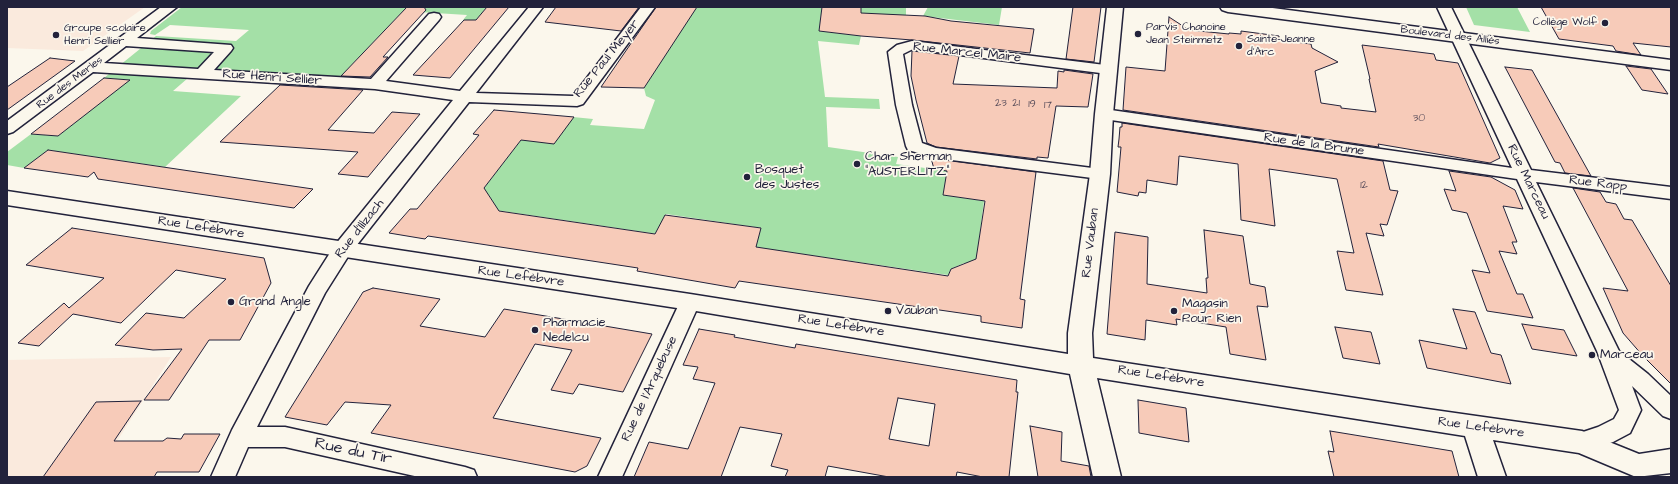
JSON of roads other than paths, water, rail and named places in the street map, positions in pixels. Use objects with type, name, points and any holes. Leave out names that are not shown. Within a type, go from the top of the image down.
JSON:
[{"type":"main road","name":"Rue Vauban","points":[[1107,477],[1080,365],[1080,333],[1100,174],[1108,69],[1115,7]]},
{"type":"main road","name":"Boulevard des Alliés","points":[[1228,7],[1671,65]]},
{"type":"main road","name":"Rue Lefèbvre","points":[[7,198],[690,302],[1007,354],[1475,427],[1582,442],[1630,471],[1671,461]]},
{"type":"main road","points":[[1475,427],[1492,477]]},
{"type":"street","name":"Rue des Merles","points":[[7,130],[170,7]]},
{"type":"street","name":"Rue d'Illzach","points":[[223,477],[240,437],[316,291],[342,250],[466,97],[536,7]]},
{"type":"street","name":"Rue Paul Meyer","points":[[466,97],[577,101],[648,7]]},
{"type":"street","name":"Rue Marceau","points":[[1444,7],[1611,357],[1630,410],[1622,426],[1605,435],[1582,442]]},
{"type":"street","points":[[375,84],[434,18]]},
{"type":"street","name":"Rue Henri Sellier","points":[[124,42],[226,48],[202,73]]},
{"type":"street","name":"Rue Marcel Maire","points":[[1100,174],[932,152],[914,146],[904,106],[895,52],[912,45],[1108,69]]},
{"type":"street","name":"Rue Henri Sellier","points":[[92,66],[375,84],[466,97]]},
{"type":"street","name":"Rue de la Brume","points":[[1104,114],[1524,175]]},
{"type":"street","name":"Rue Rapp","points":[[1524,175],[1671,193]]},
{"type":"street","name":"Rue de l'Arquebuse","points":[[610,477],[690,302]]},
{"type":"street","name":"Rue Marceau","points":[[1611,357],[1640,380],[1671,410]]},
{"type":"street","name":"Rue du Tir","points":[[240,437],[285,437],[466,477]]},
{"type":"place","name":"Collège Wolf","points":[[1605,23]]},
{"type":"place","name":"Parvis Chanoine Jean Steinmetz","points":[[1138,34]]},
{"type":"place","name":"Groupe scolaire Henri Sellier","points":[[56,35]]},
{"type":"place","name":"Sainte-Jeanne d'Arc","points":[[1239,46]]},
{"type":"place","name":"Char Sherman \"AUSTERLITZ\"","points":[[857,164]]},
{"type":"place","name":"Bosquet des Justes","points":[[747,177]]},
{"type":"place","name":"Grand Angle","points":[[231,302]]},
{"type":"place","name":"Vauban","points":[[888,311]]},
{"type":"place","name":"Magasin Pour Rien","points":[[1174,311]]},
{"type":"place","name":"Pharmacie Nedelcu","points":[[535,330]]},
{"type":"place","name":"Marceau","points":[[1592,355]]}]
